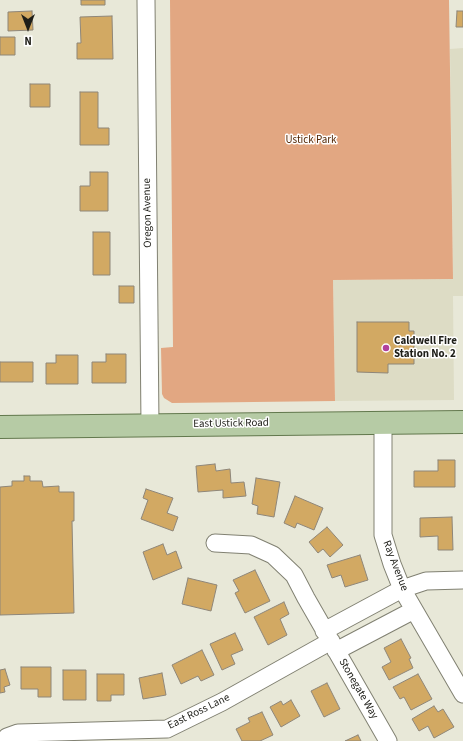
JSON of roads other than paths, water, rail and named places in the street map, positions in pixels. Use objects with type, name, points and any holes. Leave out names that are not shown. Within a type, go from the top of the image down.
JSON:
[{"type":"main road","name":"East Ustick Road","points":[[0,427],[463,422]]},
{"type":"street","name":"Oregon Avenue","points":[[146,0],[150,425]]},
{"type":"street","name":"Ray Avenue","points":[[383,423],[383,535],[402,589],[463,694]]},
{"type":"street","name":"Stonegate Way","points":[[215,543],[251,545],[273,555],[294,575],[388,741]]},
{"type":"street","name":"East Ross Lane","points":[[7,739],[18,732],[167,729],[222,702],[330,640],[402,589],[426,581],[463,580]]},
{"type":"street","name":"East Ross Lane","points":[[330,640],[414,610]]},
{"type":"place","name":"Caldwell Fire Station No. 2","points":[[386,348]]},
{"type":"park label","name":"Ustick Park","points":[[311,141]]}]
